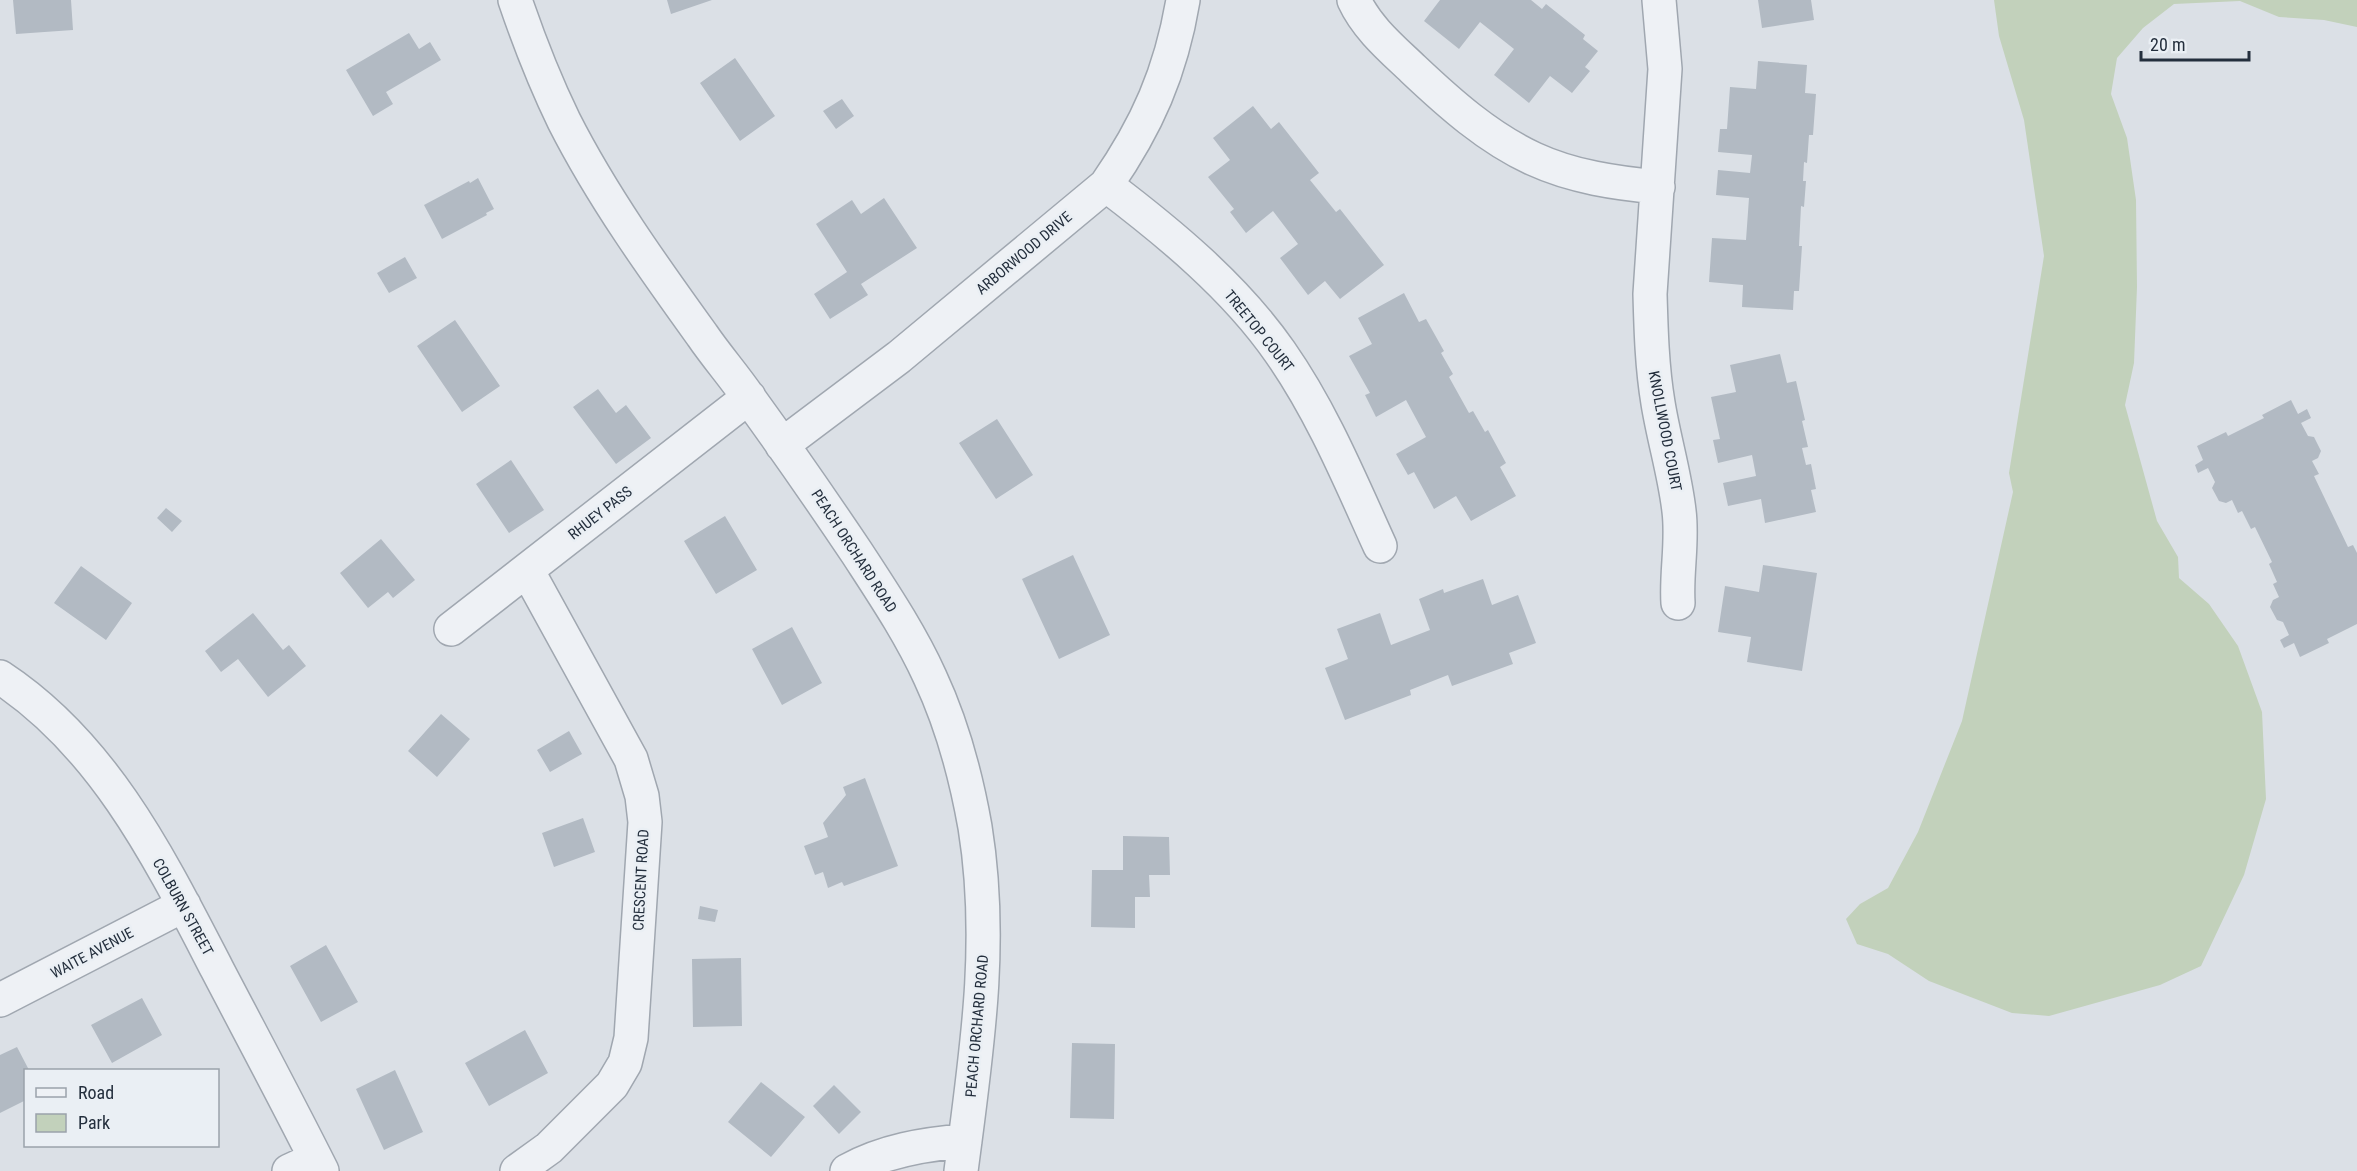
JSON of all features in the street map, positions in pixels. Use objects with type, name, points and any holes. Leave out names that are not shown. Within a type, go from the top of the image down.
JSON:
[{"type":"street","name":"PEACH ORCHARD ROAD","points":[[515,0],[544,77],[590,169],[702,337],[749,397],[842,531],[913,642],[940,701],[957,748],[975,826],[984,922],[983,990],[963,1156]]},
{"type":"street","name":"ARBORWOOD DRIVE","points":[[782,445],[899,357],[1106,185],[1129,152],[1155,103],[1167,69],[1183,0]]},
{"type":"street","points":[[1354,0],[1369,25],[1388,46],[1442,96],[1499,140],[1536,160],[1569,171],[1617,183],[1658,188]]},
{"type":"street","name":"KNOLLWOOD COURT","points":[[1659,0],[1665,69],[1650,294],[1650,328],[1658,404],[1674,474],[1680,516],[1676,577],[1678,603]]},
{"type":"street","name":"TREETOP COURT","points":[[1106,185],[1185,248],[1239,303],[1279,350],[1316,411],[1380,546]]},
{"type":"street","name":"RHUEY PASS","points":[[451,629],[749,397]]},
{"type":"street","name":"CRESCENT ROAD","points":[[517,1171],[549,1148],[607,1091],[618,1078],[625,1063],[631,1038],[645,822],[642,796],[630,759],[527,570]]},
{"type":"street","name":"COLBURN STREET","points":[[0,677],[67,732],[95,763],[124,802],[184,905],[309,1167]]},
{"type":"street","name":"WAITE AVENUE","points":[[0,1000],[184,905]]},
{"type":"street","points":[[847,1171],[875,1159],[914,1147],[963,1156]]},
{"type":"green space","points":[[1994,0],[2357,0],[2357,27],[2324,20],[2279,17],[2240,1],[2174,4],[2143,28],[2117,58],[2111,94],[2127,138],[2136,200],[2137,287],[2134,363],[2125,405],[2157,521],[2178,557],[2179,578],[2209,604],[2238,646],[2262,712],[2266,799],[2244,875],[2201,966],[2160,985],[2049,1016],[2012,1013],[1929,981],[1888,954],[1857,944],[1846,919],[1860,904],[1888,888],[1918,832],[1962,721],[2013,492],[2009,473],[2044,256],[2024,120],[1999,36]]},
{"type":"building","points":[[13,0],[71,0],[73,30],[16,34]]},
{"type":"building","points":[[667,0],[712,0],[671,14]]},
{"type":"building","points":[[1440,0],[1531,0],[1542,9],[1546,4],[1585,35],[1583,39],[1598,51],[1585,67],[1590,71],[1572,93],[1550,76],[1529,103],[1494,75],[1514,49],[1480,22],[1459,49],[1424,21]]},
{"type":"building","points":[[1758,0],[1811,0],[1814,20],[1762,28]]},
{"type":"building","points":[[409,33],[419,49],[430,42],[441,60],[386,92],[393,104],[373,116],[346,70]]},
{"type":"building","points":[[735,58],[775,116],[740,141],[700,83]]},
{"type":"building","points":[[1758,61],[1807,65],[1805,93],[1816,94],[1813,135],[1809,135],[1807,163],[1804,162],[1803,181],[1806,181],[1804,207],[1801,206],[1799,246],[1802,246],[1799,291],[1794,291],[1793,310],[1742,307],[1743,285],[1709,282],[1712,238],[1746,240],[1749,198],[1716,195],[1718,170],[1750,173],[1752,155],[1718,152],[1720,129],[1727,129],[1730,87],[1756,89]]},
{"type":"building","points":[[842,99],[854,116],[836,129],[823,111]]},
{"type":"building","points":[[1253,106],[1271,129],[1279,122],[1319,173],[1310,180],[1336,212],[1340,209],[1384,265],[1340,299],[1325,281],[1308,295],[1280,258],[1298,244],[1273,211],[1246,233],[1230,212],[1234,209],[1208,177],[1230,160],[1213,138]]},
{"type":"building","points":[[478,178],[494,209],[442,239],[424,205]]},
{"type":"building","points":[[884,198],[917,248],[861,284],[868,295],[830,319],[814,294],[847,272],[816,224],[852,200],[861,214]]},
{"type":"building","points":[[405,257],[417,278],[389,293],[377,273]]},
{"type":"building","points":[[1404,293],[1419,322],[1426,319],[1444,351],[1441,353],[1453,374],[1449,377],[1469,413],[1473,411],[1485,432],[1488,430],[1506,463],[1500,467],[1516,496],[1471,521],[1456,496],[1434,509],[1414,472],[1408,475],[1396,454],[1426,437],[1406,400],[1376,417],[1365,395],[1370,393],[1349,356],[1372,344],[1358,318]]},
{"type":"building","points":[[455,320],[500,386],[462,412],[417,346]]},
{"type":"building","points":[[1780,354],[1787,383],[1796,381],[1805,420],[1802,421],[1808,447],[1802,448],[1806,465],[1811,464],[1816,489],[1811,490],[1816,512],[1765,523],[1761,499],[1728,506],[1723,483],[1756,476],[1752,455],[1718,463],[1713,440],[1720,439],[1711,397],[1736,392],[1730,365]]},
{"type":"building","points":[[598,389],[616,413],[626,405],[651,438],[616,464],[573,407]]},
{"type":"building","points":[[2291,400],[2298,414],[2307,409],[2311,418],[2301,423],[2308,436],[2314,437],[2321,451],[2318,458],[2312,461],[2319,474],[2314,476],[2348,547],[2353,545],[2357,553],[2357,624],[2327,639],[2329,643],[2300,657],[2294,643],[2284,648],[2280,640],[2289,635],[2283,622],[2277,620],[2270,607],[2273,600],[2279,597],[2273,584],[2277,582],[2269,564],[2272,562],[2255,527],[2251,529],[2242,511],[2238,513],[2232,500],[2226,503],[2219,501],[2212,488],[2215,482],[2208,468],[2198,473],[2195,465],[2203,460],[2197,446],[2226,432],[2228,436],[2264,418],[2262,415]]},
{"type":"building","points":[[997,419],[1033,475],[996,499],[959,443]]},
{"type":"building","points":[[511,460],[544,510],[509,533],[476,484]]},
{"type":"building","points":[[166,508],[182,521],[172,532],[157,518]]},
{"type":"building","points":[[725,516],[757,570],[716,594],[684,541]]},
{"type":"building","points":[[381,539],[415,580],[393,598],[388,592],[368,608],[340,573]]},
{"type":"building","points":[[1073,555],[1110,635],[1059,659],[1022,579]]},
{"type":"building","points":[[1763,565],[1817,573],[1802,671],[1747,662],[1751,637],[1718,632],[1725,586],[1759,592]]},
{"type":"building","points":[[81,566],[132,603],[106,640],[54,603]]},
{"type":"building","points":[[1483,579],[1492,605],[1518,595],[1536,643],[1509,653],[1513,664],[1452,686],[1448,675],[1410,690],[1411,695],[1345,720],[1325,668],[1348,659],[1337,629],[1380,613],[1391,645],[1430,630],[1419,599],[1443,589],[1444,593]]},
{"type":"building","points":[[253,613],[283,650],[289,645],[306,666],[268,697],[238,659],[221,672],[205,651]]},
{"type":"building","points":[[792,627],[822,683],[782,705],[752,649]]},
{"type":"building","points":[[441,714],[470,739],[437,777],[408,751]]},
{"type":"building","points":[[569,731],[582,754],[550,772],[537,750]]},
{"type":"building","points":[[865,778],[898,866],[844,886],[842,882],[828,888],[823,872],[815,875],[804,846],[828,837],[823,823],[846,795],[843,787]]},
{"type":"building","points":[[583,818],[595,852],[554,867],[542,833]]},
{"type":"building","points":[[1123,836],[1169,837],[1170,875],[1149,875],[1150,897],[1135,897],[1135,928],[1091,927],[1092,870],[1123,870]]},
{"type":"building","points":[[700,906],[718,910],[715,922],[698,919]]},
{"type":"building","points":[[326,945],[358,1002],[321,1022],[290,966]]},
{"type":"building","points":[[741,958],[742,1026],[693,1027],[692,959]]},
{"type":"building","points":[[142,998],[162,1035],[112,1063],[91,1025]]},
{"type":"building","points":[[525,1030],[548,1073],[489,1106],[465,1063]]},
{"type":"building","points":[[1072,1043],[1115,1044],[1114,1119],[1070,1118]]},
{"type":"building","points":[[17,1047],[28,1069],[24,1069],[24,1101],[0,1113],[0,1055]]},
{"type":"building","points":[[395,1070],[423,1132],[384,1150],[356,1089]]},
{"type":"building","points":[[761,1082],[805,1117],[771,1157],[728,1122]]},
{"type":"building","points":[[834,1085],[861,1112],[839,1134],[813,1106]]}]
